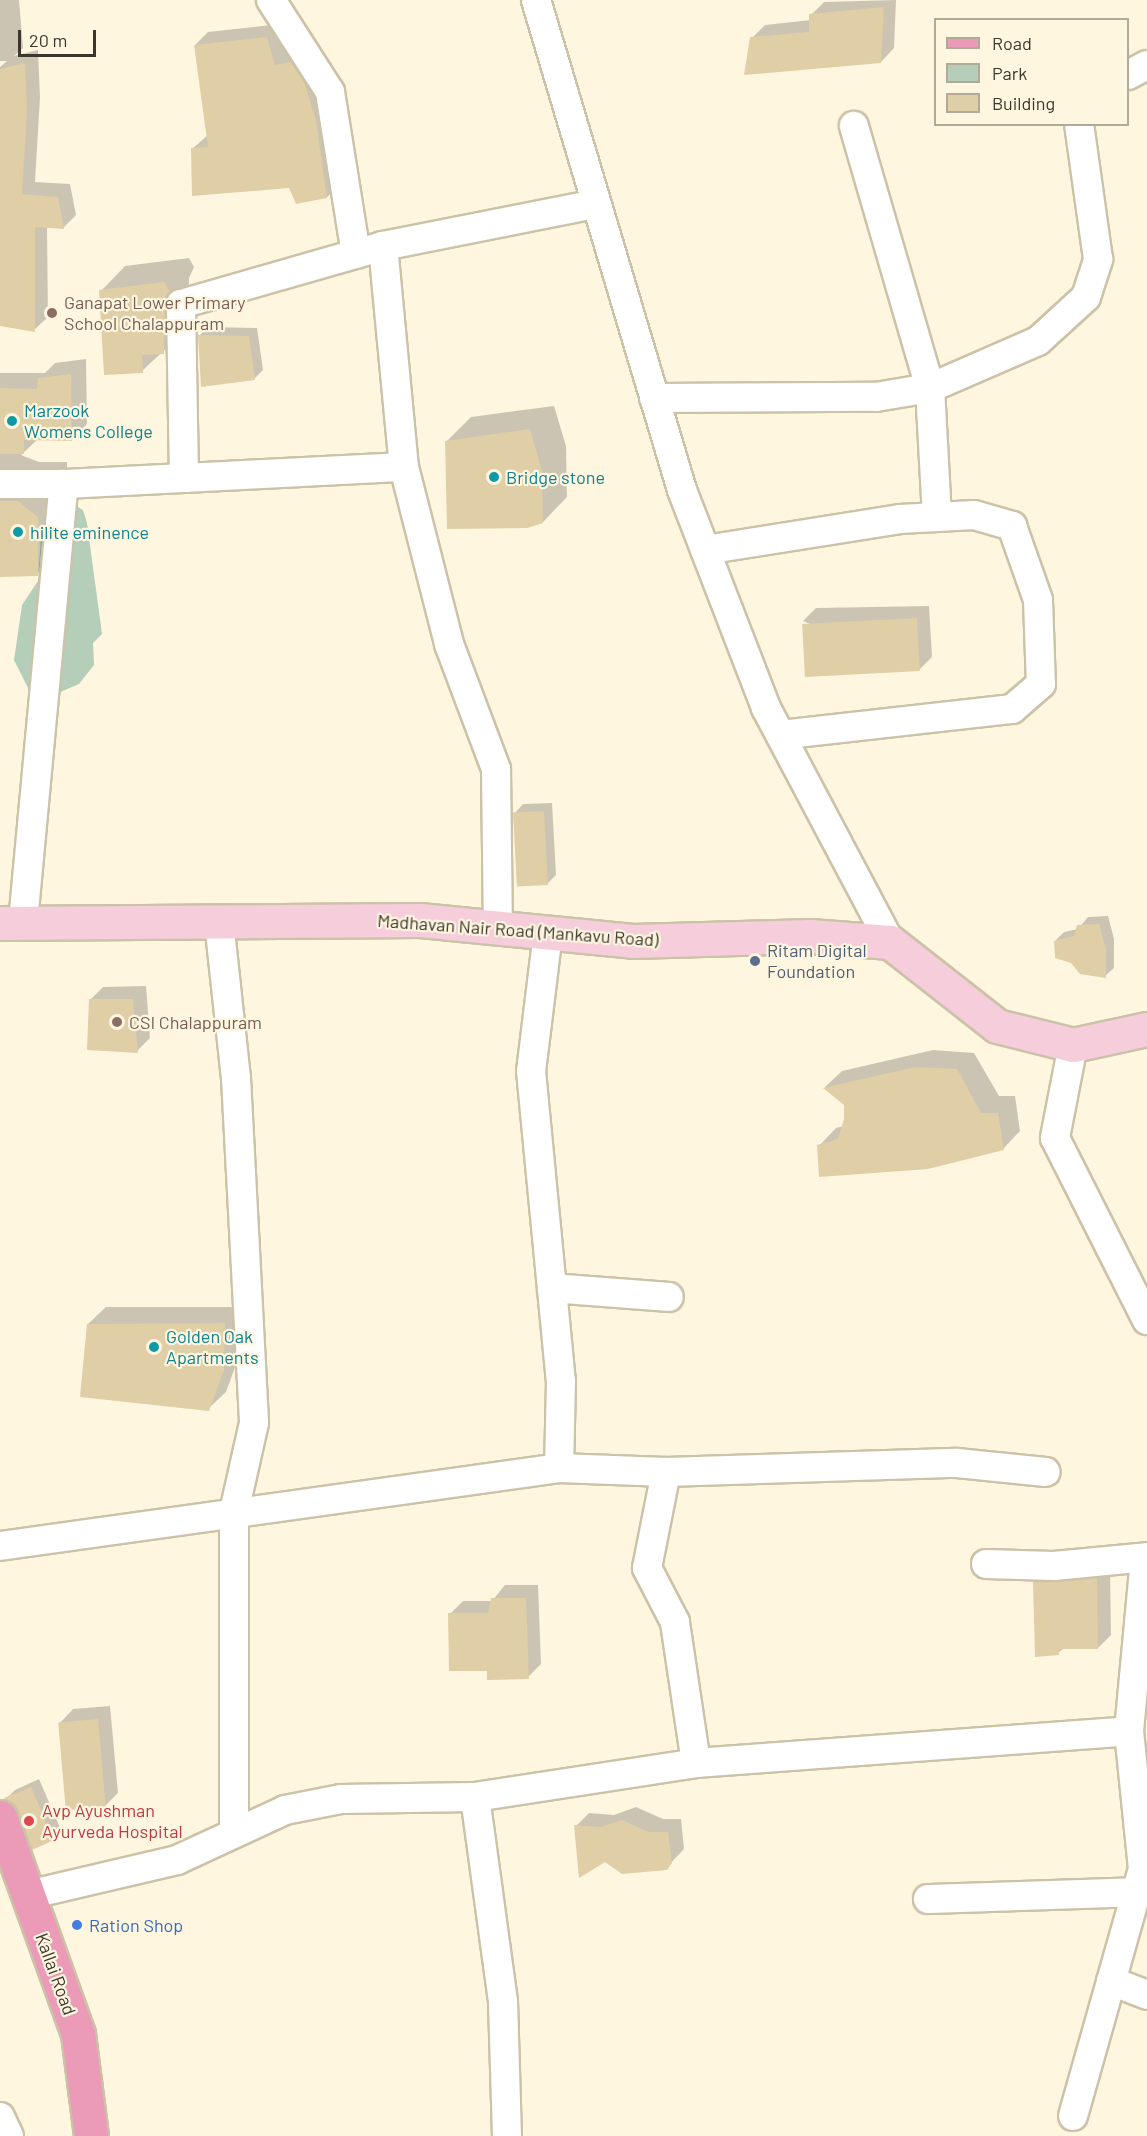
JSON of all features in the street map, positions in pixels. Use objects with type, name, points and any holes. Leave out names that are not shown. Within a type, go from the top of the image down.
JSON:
[{"type":"main road","name":"Madhavan Nair Road (Mankavu Road)","points":[[11,923],[420,920],[633,941],[810,936],[890,942]]},
{"type":"main road","points":[[890,942],[998,1026],[1073,1045],[1147,1029]]},
{"type":"main road","name":"Kallai Road","points":[[0,1817],[78,2034],[91,2136]]},
{"type":"street","points":[[271,0],[330,92],[356,254]]},
{"type":"street","points":[[536,0],[654,398],[705,550],[766,708],[890,942]]},
{"type":"street","points":[[1129,74],[1147,64]]},
{"type":"street","points":[[854,126],[930,388],[937,517]]},
{"type":"street","points":[[654,398],[876,397],[930,388],[1038,341],[1086,297],[1098,259],[1079,126]]},
{"type":"street","points":[[184,478],[180,304],[384,246],[596,204]]},
{"type":"street","points":[[384,246],[404,467],[449,644],[496,769],[498,928]]},
{"type":"street","points":[[0,484],[64,484],[404,467]]},
{"type":"street","points":[[11,923],[64,484]]},
{"type":"street","points":[[705,550],[900,519],[974,515],[1012,526],[1038,600],[1041,684],[1012,709],[781,735]]},
{"type":"street","points":[[219,922],[236,1078],[254,1423],[234,1512],[234,1833]]},
{"type":"street","points":[[548,933],[531,1071],[561,1381],[559,1468]]},
{"type":"street","points":[[1073,1045],[1055,1138],[1147,1320]]},
{"type":"street","points":[[552,1288],[669,1297]]},
{"type":"street","points":[[0,1546],[559,1468],[666,1472],[957,1463],[1046,1472]]},
{"type":"street","points":[[666,1472],[647,1568],[675,1622],[696,1763]]},
{"type":"street","points":[[986,1564],[1054,1566],[1146,1558],[1128,1731],[1143,1869],[1073,2116]]},
{"type":"street","points":[[28,1895],[177,1860],[285,1809],[341,1799],[475,1797],[696,1763],[1128,1731]]},
{"type":"street","points":[[475,1797],[503,2002],[507,2136]]},
{"type":"street","points":[[928,1899],[1136,1892]]},
{"type":"street","points":[[1111,1982],[1147,1995]]},
{"type":"street","points":[[0,2117],[9,2136]]},
{"type":"green space","points":[[73,504],[83,510],[87,523],[102,634],[93,643],[94,665],[79,684],[58,693],[32,696],[14,660],[22,605],[38,581],[41,536]]},
{"type":"building","points":[[884,7],[881,63],[744,75],[750,37],[809,32],[809,14]]},
{"type":"building","points":[[267,37],[275,65],[291,62],[304,81],[316,121],[327,198],[296,204],[289,188],[192,196],[191,148],[208,147],[194,45]]},
{"type":"building","points":[[25,63],[27,111],[22,194],[58,197],[64,229],[35,227],[35,332],[0,326],[0,69]]},
{"type":"building","points":[[164,282],[170,292],[165,304],[164,354],[142,355],[143,373],[104,375],[99,290]]},
{"type":"building","points":[[198,335],[249,336],[255,380],[201,387]]},
{"type":"building","points":[[71,374],[72,441],[24,440],[24,454],[0,454],[0,388],[37,389],[38,378]]},
{"type":"building","name":"Bridge stone","points":[[530,429],[542,471],[543,523],[527,528],[447,529],[445,441]]},
{"type":"building","name":"hilite eminence","points":[[0,501],[18,501],[38,517],[38,576],[0,577]]},
{"type":"building","points":[[917,618],[920,671],[805,677],[802,624]]},
{"type":"building","points":[[544,811],[548,885],[517,887],[513,813]]},
{"type":"building","points":[[1099,924],[1106,949],[1106,978],[1080,974],[1071,963],[1055,958],[1054,941],[1074,936],[1077,925]]},
{"type":"building","points":[[89,999],[133,999],[138,1053],[87,1050]]},
{"type":"building","points":[[915,1067],[957,1069],[981,1113],[998,1113],[1004,1150],[928,1169],[819,1177],[817,1145],[838,1139],[844,1119],[844,1105],[823,1088]]},
{"type":"building","name":"Golden Oak Apartments","points":[[225,1323],[224,1370],[209,1411],[80,1397],[87,1324]]},
{"type":"building","points":[[1097,1578],[1098,1649],[1059,1649],[1059,1655],[1035,1657],[1033,1582]]},
{"type":"building","points":[[491,1598],[526,1598],[529,1679],[487,1680],[487,1671],[449,1671],[448,1613],[488,1613]]},
{"type":"building","points":[[98,1719],[106,1807],[66,1810],[58,1722]]},
{"type":"building","points":[[31,1787],[54,1840],[32,1850],[17,1810],[4,1798]]},
{"type":"building","points":[[622,1820],[649,1832],[668,1832],[672,1863],[667,1870],[622,1874],[605,1862],[579,1878],[574,1825],[600,1827]]},
{"type":"place","name":"Ganapat Lower Primary School Chalappuram","points":[[52,313]]},
{"type":"place","name":"Marzook Womens College","points":[[12,421]]},
{"type":"place","name":"Bridge stone","points":[[494,477]]},
{"type":"place","name":"hilite eminence","points":[[18,532]]},
{"type":"place","name":"Ritam Digital Foundation","points":[[755,961]]},
{"type":"place","name":"CSI Chalappuram","points":[[117,1022]]},
{"type":"place","name":"Golden Oak Apartments","points":[[154,1347]]},
{"type":"place","name":"Avp Ayushman Ayurveda Hospital","points":[[29,1821]]},
{"type":"place","name":"Ration Shop","points":[[77,1925]]}]
